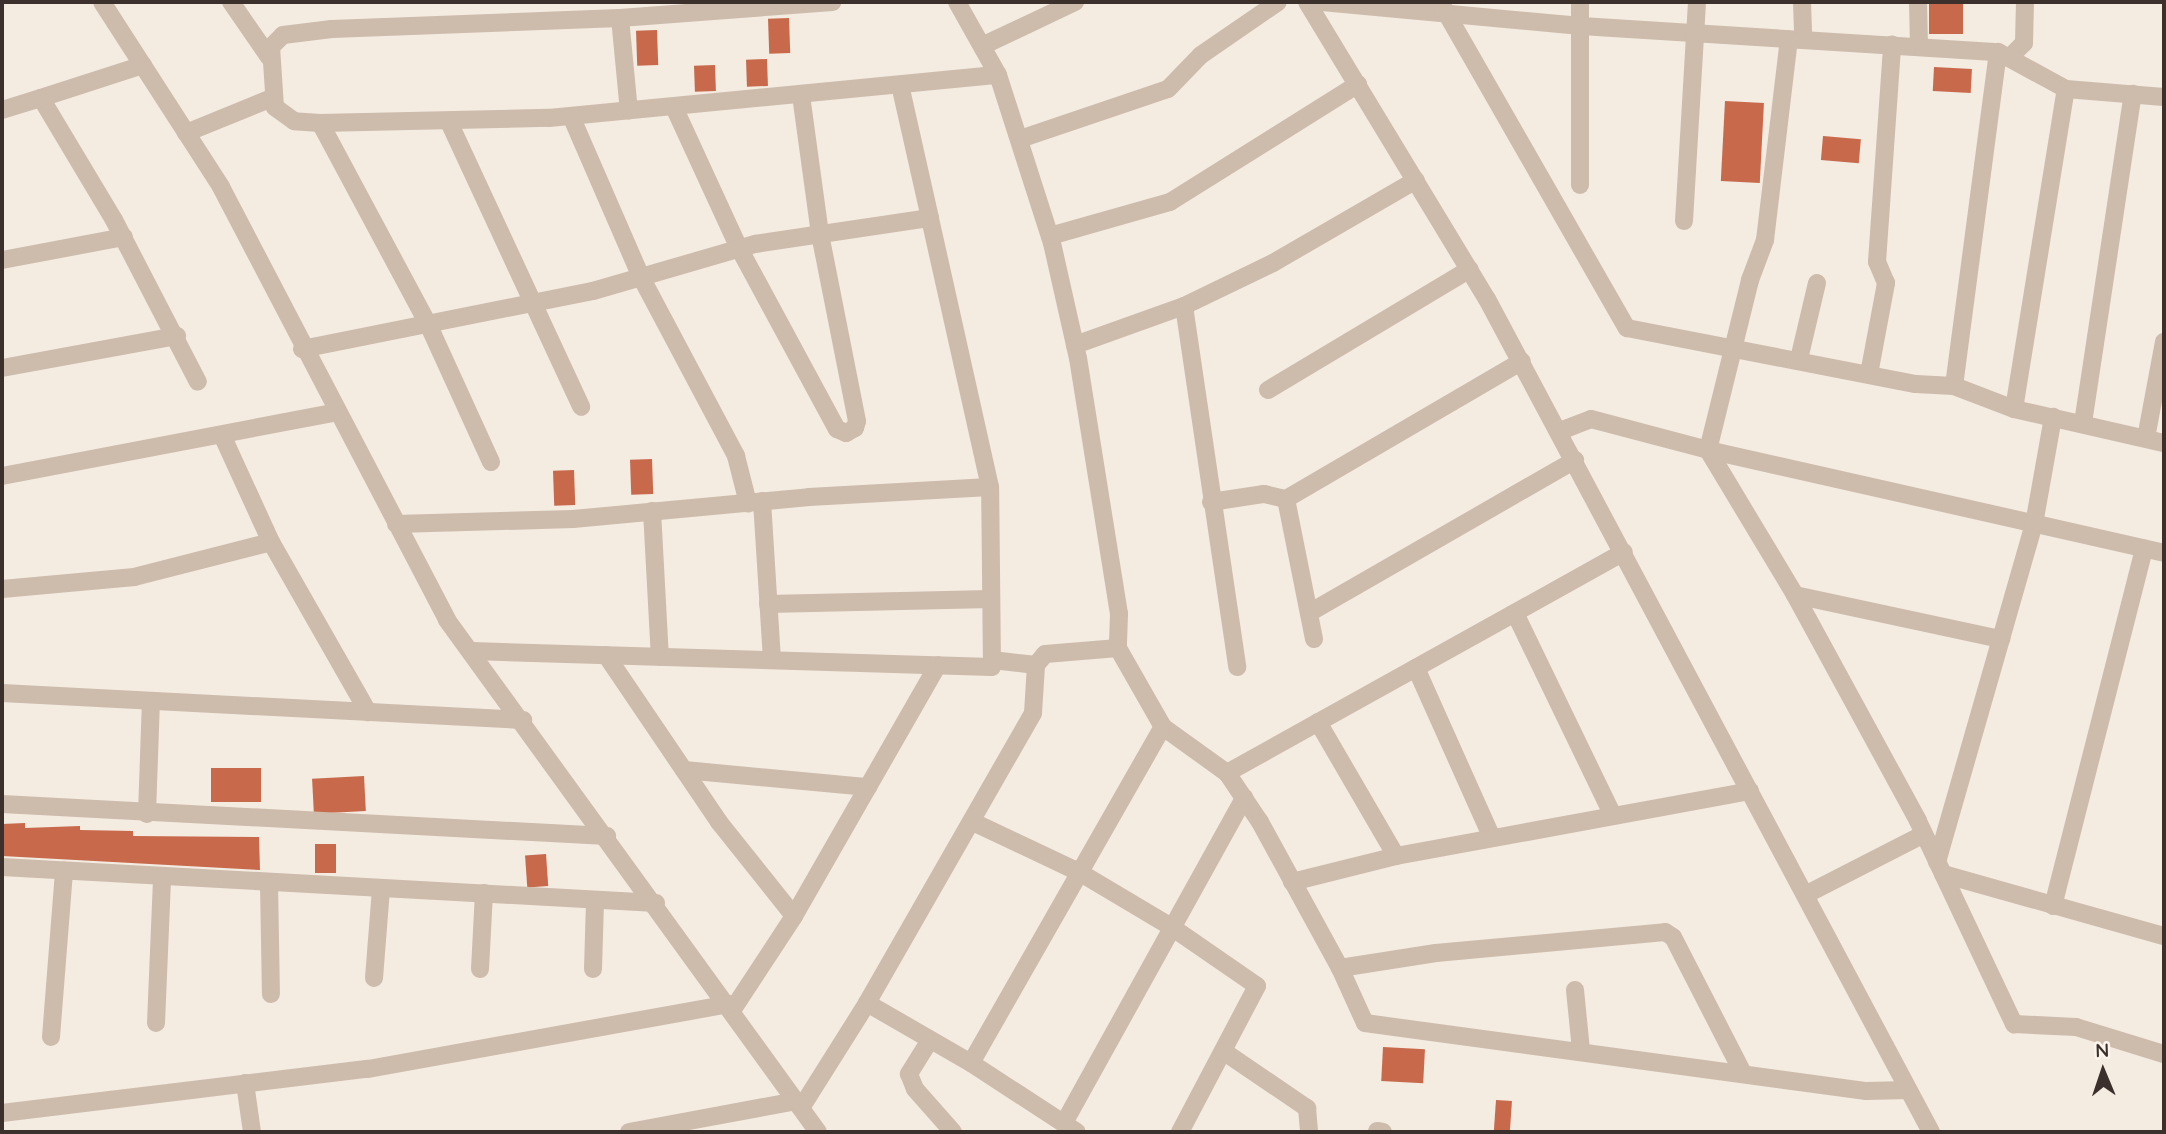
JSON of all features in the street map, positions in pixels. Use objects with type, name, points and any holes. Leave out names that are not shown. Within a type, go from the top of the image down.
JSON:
[{"type":"street","points":[[102,2],[221,187],[302,348],[447,620],[656,903],[818,1132]]},
{"type":"street","points":[[231,2],[269,57]]},
{"type":"street","points":[[832,2],[711,6],[620,18],[332,29],[283,35],[271,47],[269,57],[274,97],[283,117],[320,123],[449,122],[571,116],[998,75]]},
{"type":"street","points":[[957,2],[998,75],[1050,236],[1075,345],[1119,614],[1118,648],[1163,727],[1227,773],[1244,798],[1340,968],[1364,1023],[1581,1050],[1866,1091],[1908,1090]]},
{"type":"street","points":[[982,46],[1075,2]]},
{"type":"street","points":[[1020,139],[1168,89],[1201,55],[1278,2]]},
{"type":"street","points":[[1307,2],[1470,269],[1522,361],[1931,1132]]},
{"type":"street","points":[[1322,2],[1443,8],[1581,26],[1892,45],[2004,55],[2066,89],[2164,97]]},
{"type":"street","points":[[1580,2],[1580,185]]},
{"type":"street","points":[[1684,221],[1698,33],[1697,2]]},
{"type":"street","points":[[1802,2],[1765,240],[1733,347],[1708,450],[1795,595],[1924,834],[2014,1024],[2076,1027],[2164,1054]]},
{"type":"street","points":[[1918,2],[1919,47]]},
{"type":"street","points":[[2004,55],[2024,43],[2025,2]]},
{"type":"street","points":[[1443,8],[1627,328],[1799,359],[1916,384],[1954,386],[2014,409],[2164,443]]},
{"type":"street","points":[[620,18],[629,111]]},
{"type":"street","points":[[1869,374],[1886,283],[1877,262],[1892,45]]},
{"type":"street","points":[[1954,386],[2004,55]]},
{"type":"street","points":[[2,110],[143,65]]},
{"type":"street","points":[[1050,236],[1170,202],[1358,84]]},
{"type":"street","points":[[471,651],[992,667],[990,487],[900,85]]},
{"type":"street","points":[[2014,409],[2066,89]]},
{"type":"street","points":[[2083,423],[2133,94]]},
{"type":"street","points":[[674,107],[739,248],[837,429],[846,433],[855,428],[856,421],[820,234],[801,96]]},
{"type":"street","points":[[186,133],[274,97]]},
{"type":"street","points":[[41,98],[124,237],[177,336],[198,382]]},
{"type":"street","points":[[571,116],[640,277],[736,456],[755,502],[772,660]]},
{"type":"street","points":[[449,122],[581,407]]},
{"type":"street","points":[[320,123],[428,324],[491,462]]},
{"type":"street","points":[[1075,345],[1184,306],[1273,263],[1416,180]]},
{"type":"street","points":[[302,348],[532,303],[640,277],[739,248],[930,218]]},
{"type":"street","points":[[2,260],[124,237]]},
{"type":"street","points":[[1268,390],[1470,269]]},
{"type":"street","points":[[1799,359],[1817,283]]},
{"type":"street","points":[[1184,306],[1237,667]]},
{"type":"street","points":[[2,368],[177,336]]},
{"type":"street","points":[[2146,438],[2164,342]]},
{"type":"street","points":[[1211,502],[1264,494],[1286,499],[1522,361]]},
{"type":"street","points":[[2,476],[336,412]]},
{"type":"street","points":[[1940,868],[2034,524],[2053,417]]},
{"type":"street","points":[[1560,431],[1591,419],[1708,450],[2164,553]]},
{"type":"street","points":[[222,435],[271,542],[368,712]]},
{"type":"street","points":[[1309,614],[1575,460]]},
{"type":"street","points":[[396,524],[652,511],[990,487]]},
{"type":"street","points":[[1286,499],[1314,639]]},
{"type":"street","points":[[652,511],[660,657]]},
{"type":"street","points":[[2,589],[134,577],[271,542]]},
{"type":"street","points":[[2053,906],[2144,548]]},
{"type":"street","points":[[1227,773],[1624,552]]},
{"type":"street","points":[[1795,595],[2001,639]]},
{"type":"street","points":[[768,604],[991,599]]},
{"type":"street","points":[[1515,613],[1612,814]]},
{"type":"street","points":[[629,1132],[686,1127],[799,1104],[867,1003],[1033,713],[1037,665],[1045,654],[1118,648]]},
{"type":"street","points":[[606,655],[684,770],[794,916]]},
{"type":"street","points":[[992,660],[1037,665]]},
{"type":"street","points":[[2,1113],[368,1069],[731,1007],[794,916],[937,665]]},
{"type":"street","points":[[1416,668],[1492,838]]},
{"type":"street","points":[[2,693],[523,720]]},
{"type":"street","points":[[146,814],[151,701]]},
{"type":"street","points":[[1318,722],[1396,856]]},
{"type":"street","points":[[971,1063],[1163,727]]},
{"type":"street","points":[[684,770],[867,787]]},
{"type":"street","points":[[1292,882],[1396,856],[1750,790]]},
{"type":"street","points":[[867,1003],[971,1063],[1071,1128],[1173,928],[1244,798]]},
{"type":"street","points":[[2,804],[146,814],[607,836]]},
{"type":"street","points":[[973,822],[1079,872],[1173,928],[1257,986],[1180,1132]]},
{"type":"street","points":[[1807,894],[1924,834]]},
{"type":"street","points":[[2,867],[656,903]]},
{"type":"street","points":[[1940,868],[2053,906],[2164,935]]},
{"type":"street","points":[[51,1037],[64,871]]},
{"type":"street","points":[[156,1023],[162,877]]},
{"type":"street","points":[[269,883],[271,995]]},
{"type":"street","points":[[374,978],[381,889]]},
{"type":"street","points":[[480,970],[484,893]]},
{"type":"street","points":[[593,969],[595,900]]},
{"type":"street","points":[[1340,968],[1436,953],[1665,932],[1673,937],[1743,1073]]},
{"type":"street","points":[[1575,990],[1581,1050]]},
{"type":"street","points":[[930,1040],[909,1074],[915,1088],[953,1132]]},
{"type":"street","points":[[1223,1051],[1307,1108],[1309,1132]]},
{"type":"street","points":[[245,1083],[252,1132]]},
{"type":"building","points":[[1929,2],[1963,2],[1963,34],[1929,34]]},
{"type":"building","points":[[789,18],[790,53],[769,54],[768,19]]},
{"type":"building","points":[[657,30],[658,65],[637,66],[636,31]]},
{"type":"building","points":[[767,59],[768,86],[747,87],[746,60]]},
{"type":"building","points":[[715,65],[716,91],[695,92],[694,66]]},
{"type":"building","points":[[1934,67],[1972,69],[1971,93],[1933,91]]},
{"type":"building","points":[[1725,101],[1764,103],[1760,183],[1721,181]]},
{"type":"building","points":[[1823,136],[1861,139],[1859,163],[1821,160]]},
{"type":"building","points":[[652,459],[653,494],[631,495],[630,460]]},
{"type":"building","points":[[574,470],[575,505],[554,506],[553,471]]},
{"type":"building","points":[[211,768],[261,768],[261,802],[211,802]]},
{"type":"building","points":[[364,776],[366,811],[314,814],[312,779]]},
{"type":"building","points":[[25,823],[25,828],[80,826],[80,830],[133,831],[133,836],[259,837],[260,870],[2,856],[2,824]]},
{"type":"building","points":[[315,844],[336,844],[336,873],[315,873]]},
{"type":"building","points":[[546,854],[548,886],[527,887],[525,855]]},
{"type":"building","points":[[1383,1047],[1425,1049],[1423,1083],[1381,1081]]},
{"type":"building","points":[[1496,1100],[1512,1101],[1510,1132],[1494,1132]]}]
